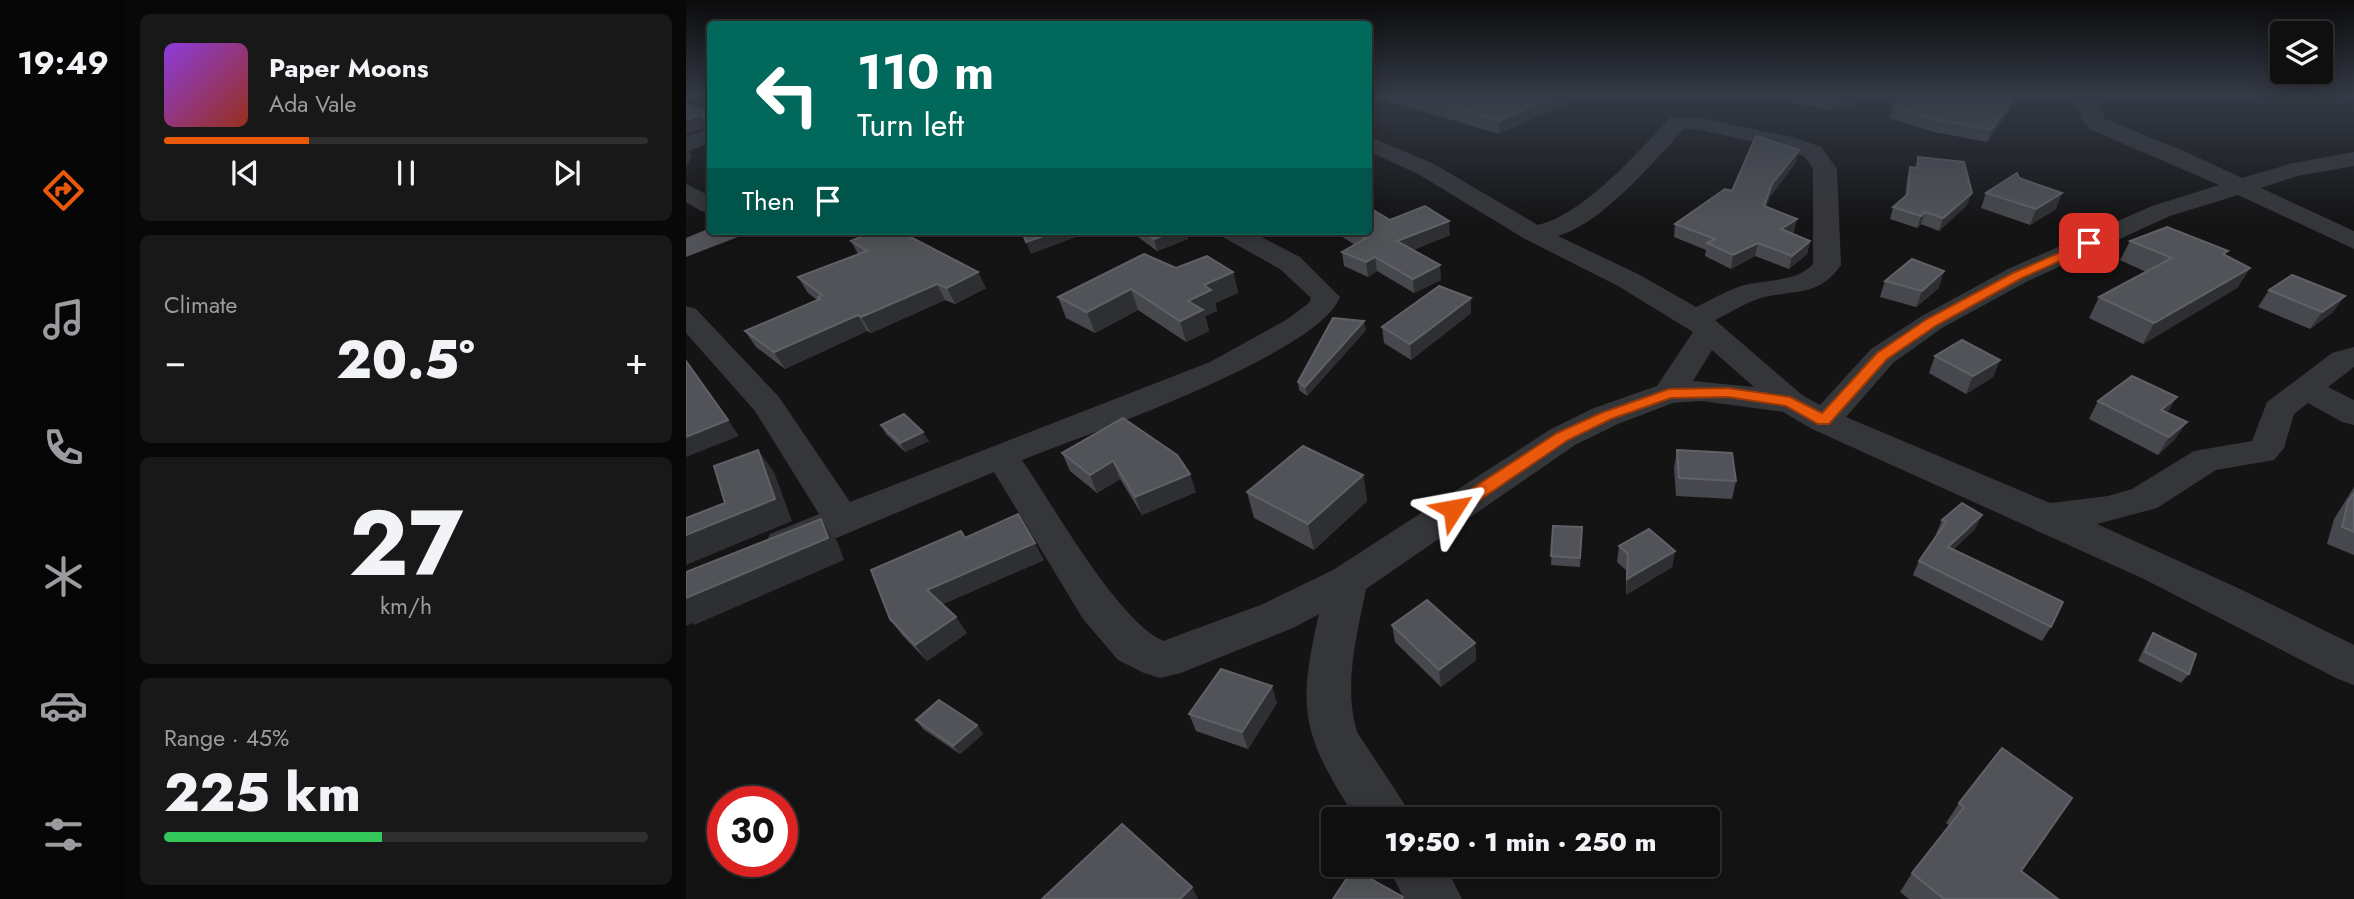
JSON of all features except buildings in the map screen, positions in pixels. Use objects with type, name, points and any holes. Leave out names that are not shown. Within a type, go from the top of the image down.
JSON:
[{"type":"main road","points":[[686,248],[718,235]]},
{"type":"street","points":[[686,145],[703,138]]},
{"type":"street","points":[[1534,234],[1565,226],[1630,174],[1664,138]]},
{"type":"street","points":[[1669,393],[1702,325],[1752,292],[1808,282],[1821,276],[1828,265],[1825,169],[1812,152],[1772,138]]},
{"type":"street","points":[[2131,138],[2176,156],[2354,241]]},
{"type":"street","points":[[1372,144],[1426,169],[1534,234],[1628,280],[1702,325],[1790,402],[1824,421],[2049,517],[2257,615],[2354,666]]},
{"type":"street","points":[[1824,421],[1882,356],[1932,322],[2018,275],[2161,211],[2293,170],[2354,159]]},
{"type":"street","points":[[686,191],[707,204]]},
{"type":"street","points":[[753,558],[842,519],[1221,369],[1297,326],[1322,307],[1326,297],[1290,262],[1238,235]]},
{"type":"street","points":[[686,315],[767,404],[842,519]]},
{"type":"street","points":[[2049,517],[2108,509],[2144,499],[2207,459],[2262,452],[2267,448],[2279,409],[2343,360],[2354,356]]},
{"type":"street","points":[[2307,390],[2354,414]]},
{"type":"street","points":[[1001,455],[1098,607],[1133,648],[1160,660],[1181,655],[1231,635],[1347,581],[1563,436],[1606,416],[1669,393],[1728,392],[1790,402]]},
{"type":"street","points":[[1347,581],[1328,694],[1334,735],[1378,807]]},
{"type":"street","points":[[1421,877],[1435,899]]},
{"type":"route","points":[[1453,509],[1563,436],[1606,416],[1669,393],[1728,392],[1790,402],[1824,421],[1882,356],[1932,322],[2018,275],[2089,243]]}]
